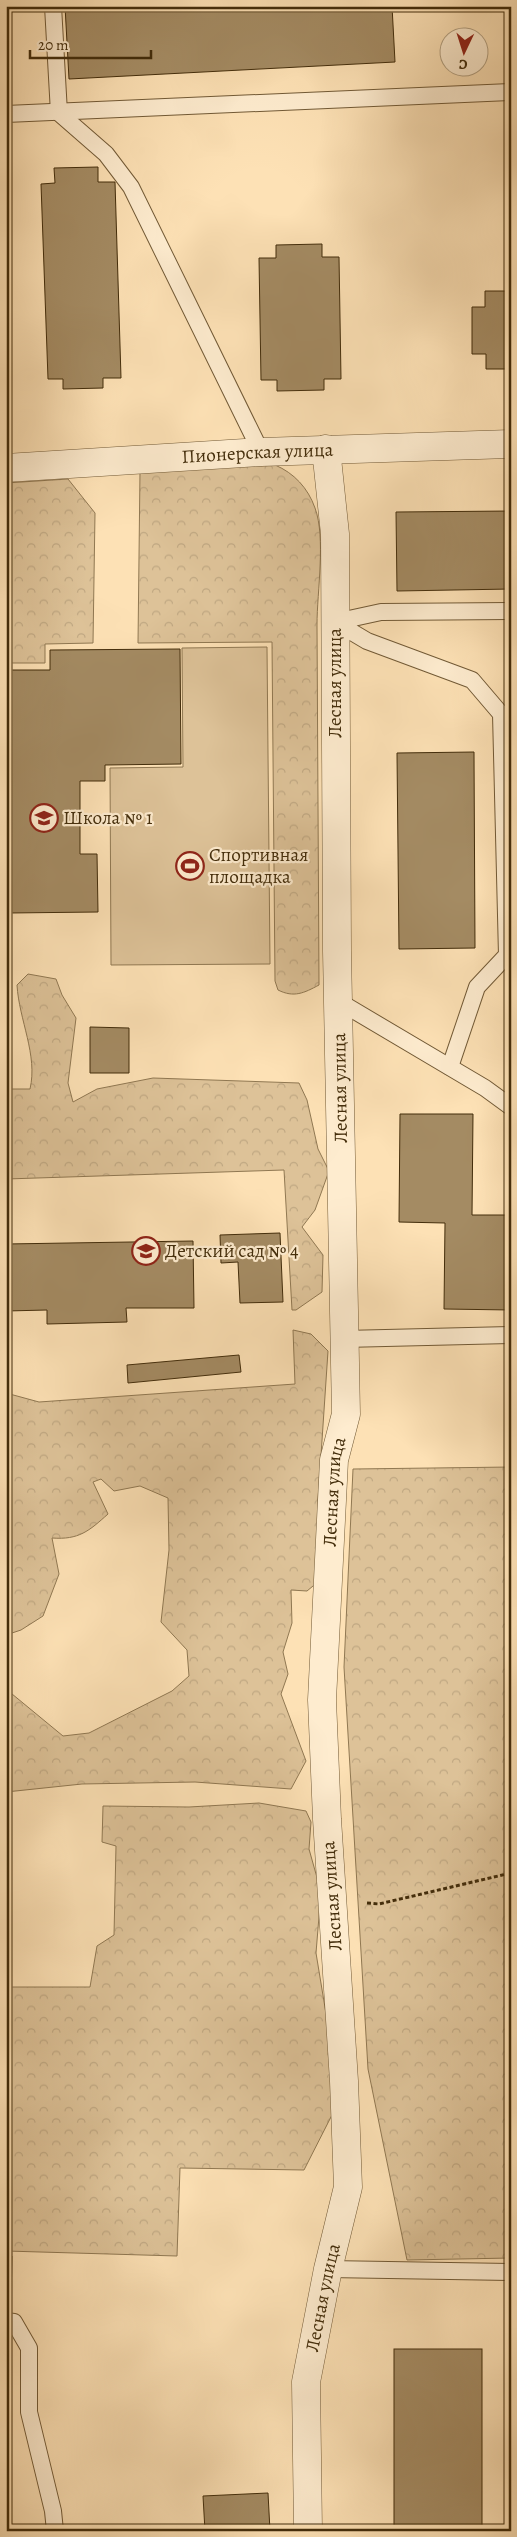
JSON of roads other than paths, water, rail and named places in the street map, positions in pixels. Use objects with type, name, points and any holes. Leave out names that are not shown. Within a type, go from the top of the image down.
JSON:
[{"type":"street","name":"Пионерская улица","points":[[6,468],[261,452],[511,444]]},
{"type":"street","name":"Лесная улица","points":[[308,2531],[306,2382],[328,2269],[348,2187],[344,2081],[332,1902],[322,1700],[334,1460],[346,1414],[338,1001],[335,534],[326,449]]},
{"type":"lane","points":[[53,6],[59,113],[106,154],[131,187],[261,452]]},
{"type":"lane","points":[[6,114],[511,92]]},
{"type":"lane","points":[[335,622],[381,612],[511,610]]},
{"type":"lane","points":[[335,622],[367,641],[472,680],[501,714],[507,955],[477,987],[450,1067]]},
{"type":"lane","points":[[338,1001],[450,1067],[511,1107]]},
{"type":"lane","points":[[344,1339],[511,1335]]},
{"type":"lane","points":[[328,2269],[511,2272]]},
{"type":"lane","points":[[6,2321],[14,2322],[29,2348],[29,2412],[55,2531]]},
{"type":"place","name":"Школа № 1","points":[[44,818]]},
{"type":"place","name":"Спортивная площадка","points":[[190,866]]},
{"type":"place","name":"Детский сад № 4","points":[[146,1251]]}]
